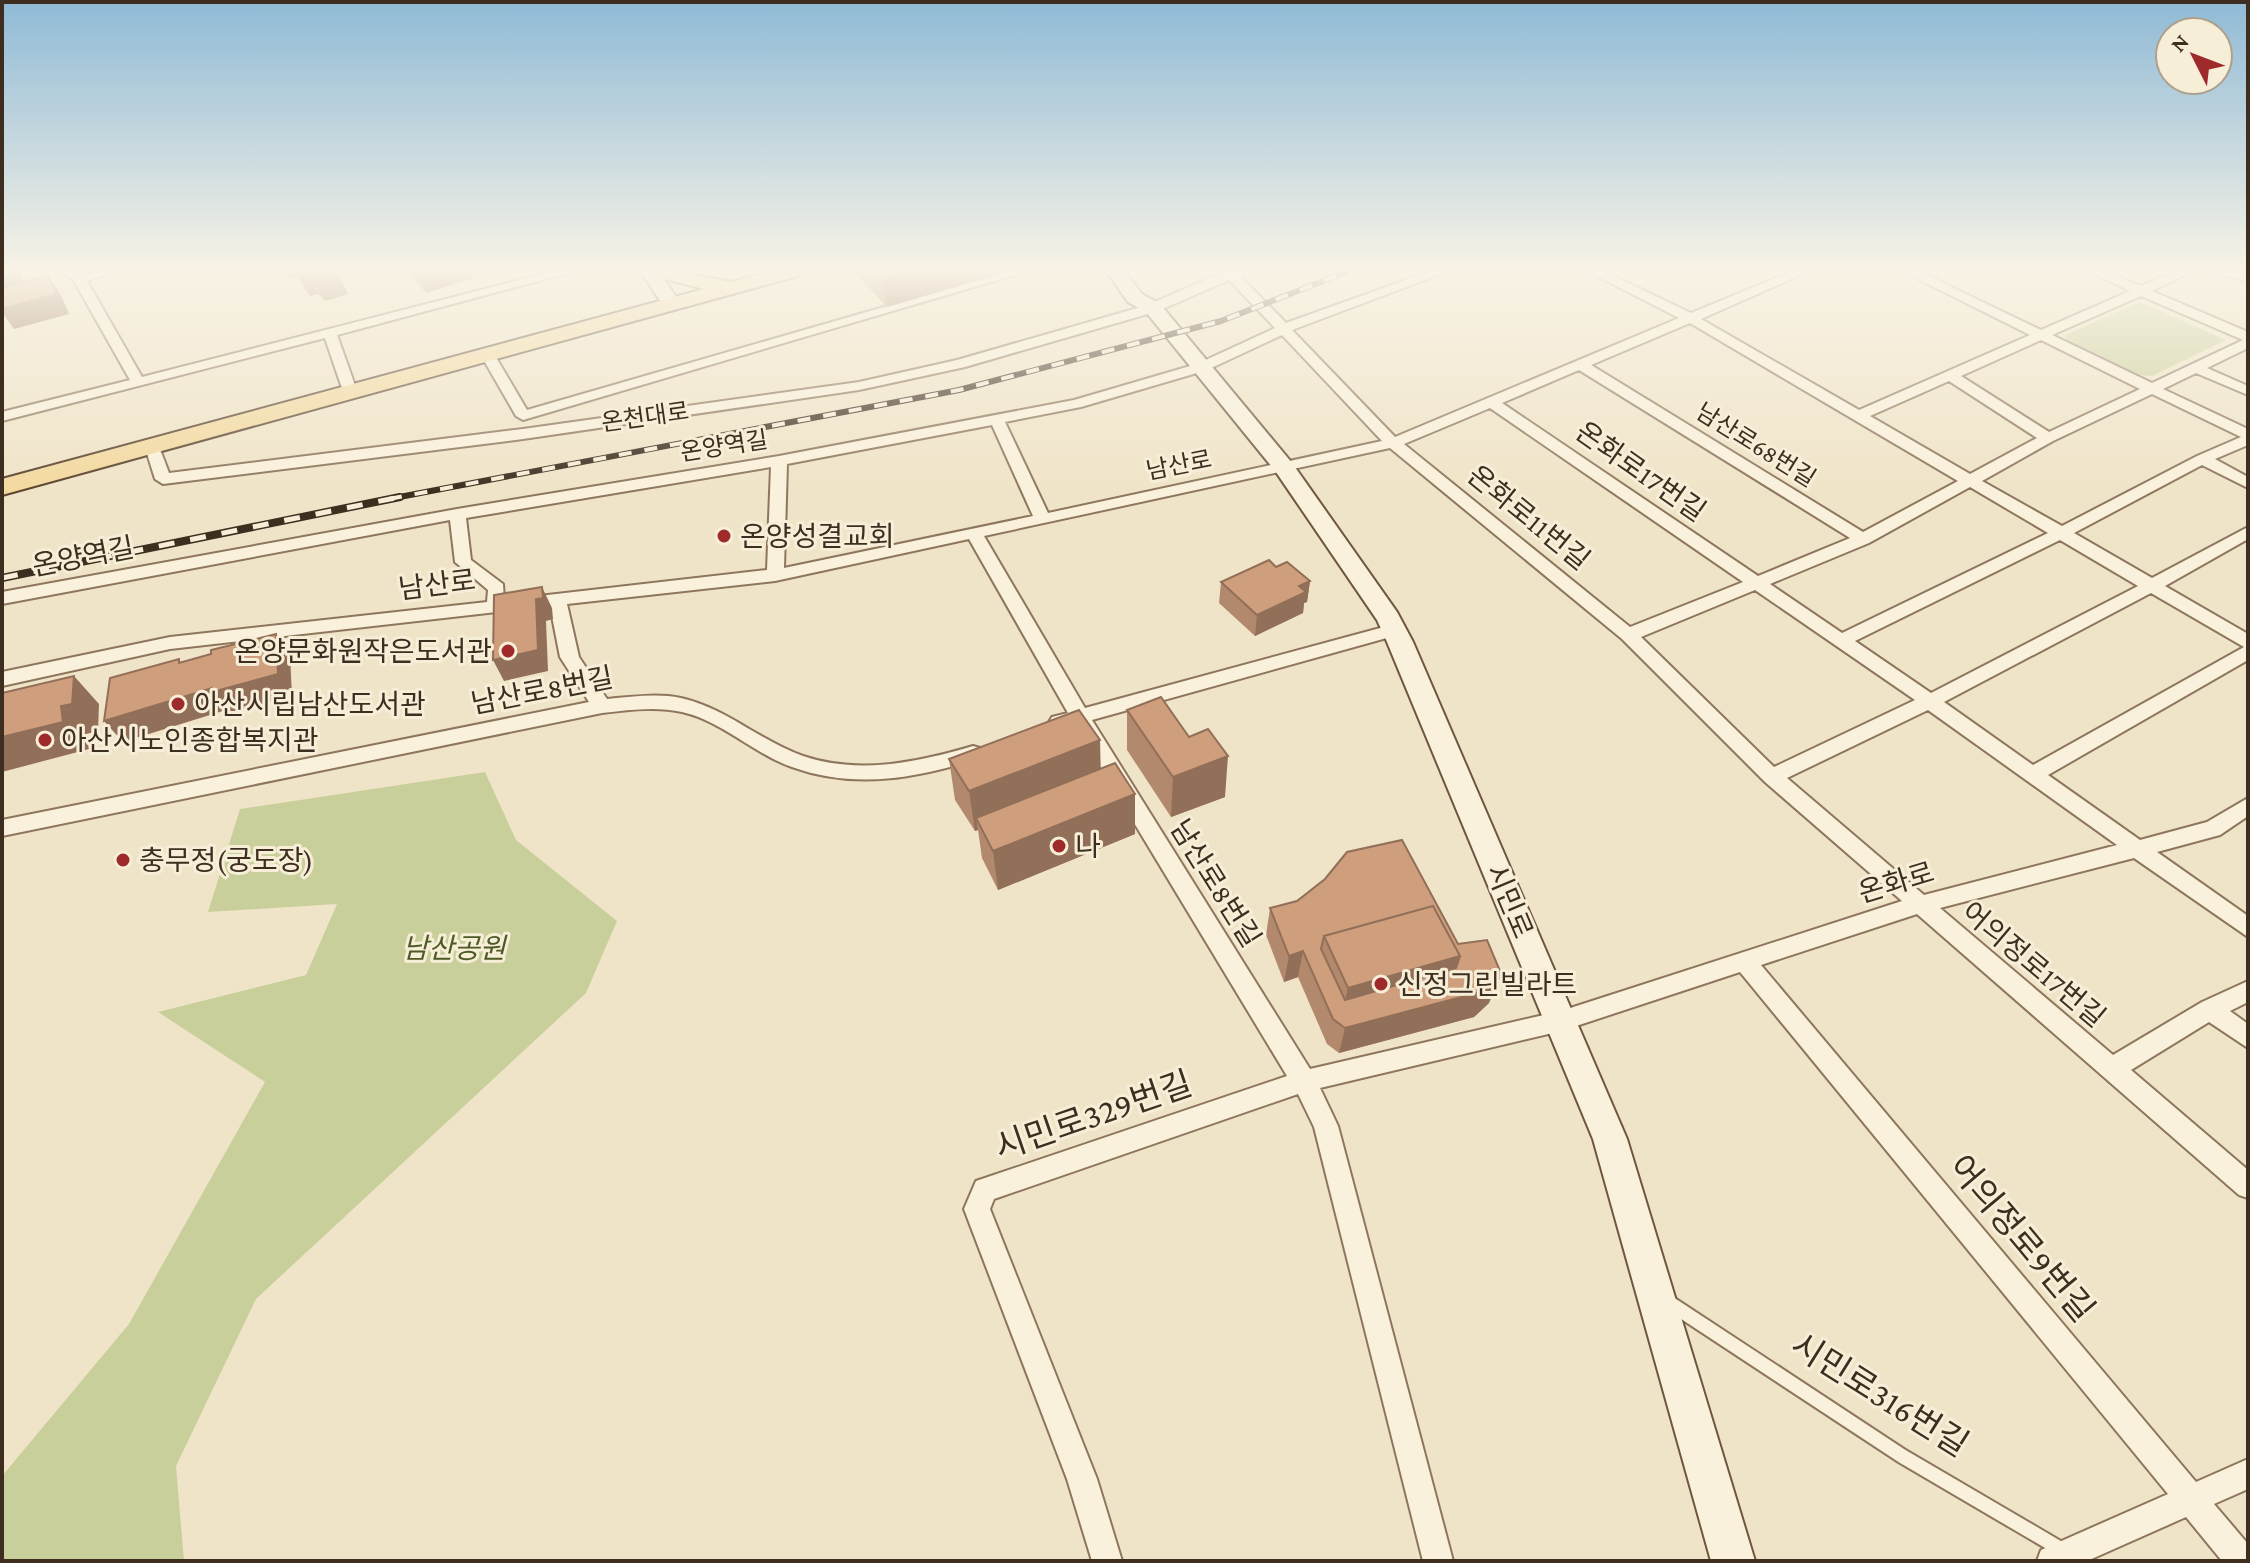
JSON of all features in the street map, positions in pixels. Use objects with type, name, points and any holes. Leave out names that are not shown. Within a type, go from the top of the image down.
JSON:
[{"type":"main road","points":[[2,487],[531,345]]},
{"type":"main road","name":"시민로","points":[[1184,345],[1284,468],[1395,630],[1610,1139],[1733,1561]]},
{"type":"street","points":[[116,345],[138,382]]},
{"type":"street","points":[[2,417],[286,345]]},
{"type":"street","points":[[334,345],[351,394]]},
{"type":"street","name":"온천대로","points":[[523,416],[768,345]]},
{"type":"street","name":"온천대로","points":[[153,447],[163,479],[523,434],[859,386],[960,364],[1026,345]]},
{"type":"street","name":"온양역길","points":[[2,598],[457,514],[779,461],[1076,404],[1202,367],[1249,345]]},
{"type":"street","points":[[1301,345],[1393,443]]},
{"type":"street","name":"남산로","points":[[2,679],[170,643],[775,575],[1393,443],[1631,345]]},
{"type":"street","points":[[1737,345],[2248,642]]},
{"type":"street","points":[[1860,415],[2024,345]]},
{"type":"street","points":[[2059,345],[2248,437]]},
{"type":"street","points":[[1628,635],[1757,585],[1863,539],[2048,438],[2238,345]]},
{"type":"street","points":[[489,357],[523,416],[523,434]]},
{"type":"street","name":"남산로68번길","points":[[1582,366],[1863,539]]},
{"type":"street","points":[[2193,367],[2248,391]]},
{"type":"street","points":[[1951,376],[2048,438]]},
{"type":"street","name":"온화로17번길","points":[[1493,403],[1931,702],[2248,928]]},
{"type":"street","points":[[997,420],[1042,517]]},
{"type":"street","points":[[1840,641],[2062,533],[2248,437]]},
{"type":"street","name":"온화로11번길","points":[[1393,443],[1628,635],[1772,777],[1918,905]]},
{"type":"street","points":[[2202,459],[2248,483]]},
{"type":"street","points":[[775,575],[779,461]]},
{"type":"street","points":[[457,514],[463,562],[497,588],[495,606]]},
{"type":"street","points":[[973,532],[1078,715]]},
{"type":"street","points":[[1772,777],[1931,702],[2153,587],[2248,532]]},
{"type":"street","points":[[558,599],[563,646],[569,662],[602,706]]},
{"type":"street","points":[[1034,731],[1078,715],[1395,630]]},
{"type":"street","points":[[2033,774],[2248,652]]},
{"type":"street","name":"남산로8번길","points":[[2,828],[602,706],[646,702],[681,705],[714,717],[776,753],[812,766],[869,774],[915,770],[991,747]]},
{"type":"street","name":"남산로8번길","points":[[1078,715],[1304,1081],[1326,1126],[1438,1561]]},
{"type":"street","name":"온화로","points":[[1561,1021],[1918,905],[2213,829],[2248,806]]},
{"type":"street","name":"어의정로17번길","points":[[1918,905],[2248,1186]]},
{"type":"street","name":"어의정로9번길","points":[[1744,961],[2242,1561]]},
{"type":"street","name":"어의정로17번길","points":[[2112,1069],[2210,1009],[2248,991]]},
{"type":"street","points":[[2210,1009],[2248,1038]]},
{"type":"street","name":"시민로329번길","points":[[1107,1561],[1082,1479],[977,1209],[985,1190],[1304,1081],[1561,1021]]},
{"type":"street","name":"시민로316번길","points":[[2064,1559],[2248,1474]]},
{"type":"lane","name":"시민로316번길","points":[[1654,1294],[2064,1559]]},
{"type":"green space","points":[[2075,345],[2216,345],[2152,376],[2139,375]]},
{"type":"green space","name":"남산공원","points":[[485,772],[516,840],[617,921],[586,993],[256,1299],[176,1466],[184,1561],[2,1561],[2,1476],[129,1324],[265,1082],[158,1012],[306,975],[337,904],[208,912],[240,809]]},
{"type":"building","points":[[1269,560],[1276,567],[1287,562],[1310,581],[1299,586],[1306,592],[1257,615],[1221,582]]},
{"type":"building","points":[[542,587],[543,598],[536,599],[538,650],[493,660],[494,595]]},
{"type":"building","points":[[276,634],[278,674],[212,692],[212,688],[104,721],[110,678],[179,659],[179,663],[211,654],[211,650]]},
{"type":"building","points":[[74,676],[72,704],[61,706],[63,722],[2,737],[2,693]]},
{"type":"building","points":[[1161,697],[1189,737],[1208,729],[1228,756],[1173,777],[1127,710]]},
{"type":"building","points":[[1079,710],[1100,740],[969,791],[949,759]]},
{"type":"building","points":[[1115,763],[1135,794],[993,851],[976,818]]},
{"type":"building","points":[[1402,840],[1458,944],[1487,940],[1500,978],[1484,991],[1345,1028],[1333,1019],[1303,951],[1289,956],[1270,908],[1297,901],[1325,879],[1347,852]],"holes":[[[1433,906],[1460,956],[1456,968],[1345,1000],[1321,949],[1324,936]]]},
{"type":"building","points":[[1433,906],[1460,956],[1348,988],[1324,936]]},
{"type":"railway","points":[[389,499],[959,390],[1130,345]]},
{"type":"railway","points":[[2,578],[400,497]]},
{"type":"place","name":"온양성결교회","points":[[724,536]]},
{"type":"place","name":"온양문화원작은도서관","points":[[508,651]]},
{"type":"place","name":"아산시립남산도서관","points":[[178,704]]},
{"type":"place","name":"아산시노인종합복지관","points":[[45,740]]},
{"type":"place","name":"나","points":[[1059,846]]},
{"type":"place","name":"충무정(궁도장)","points":[[123,860]]},
{"type":"place","name":"신정그린빌라트","points":[[1381,984]]}]
